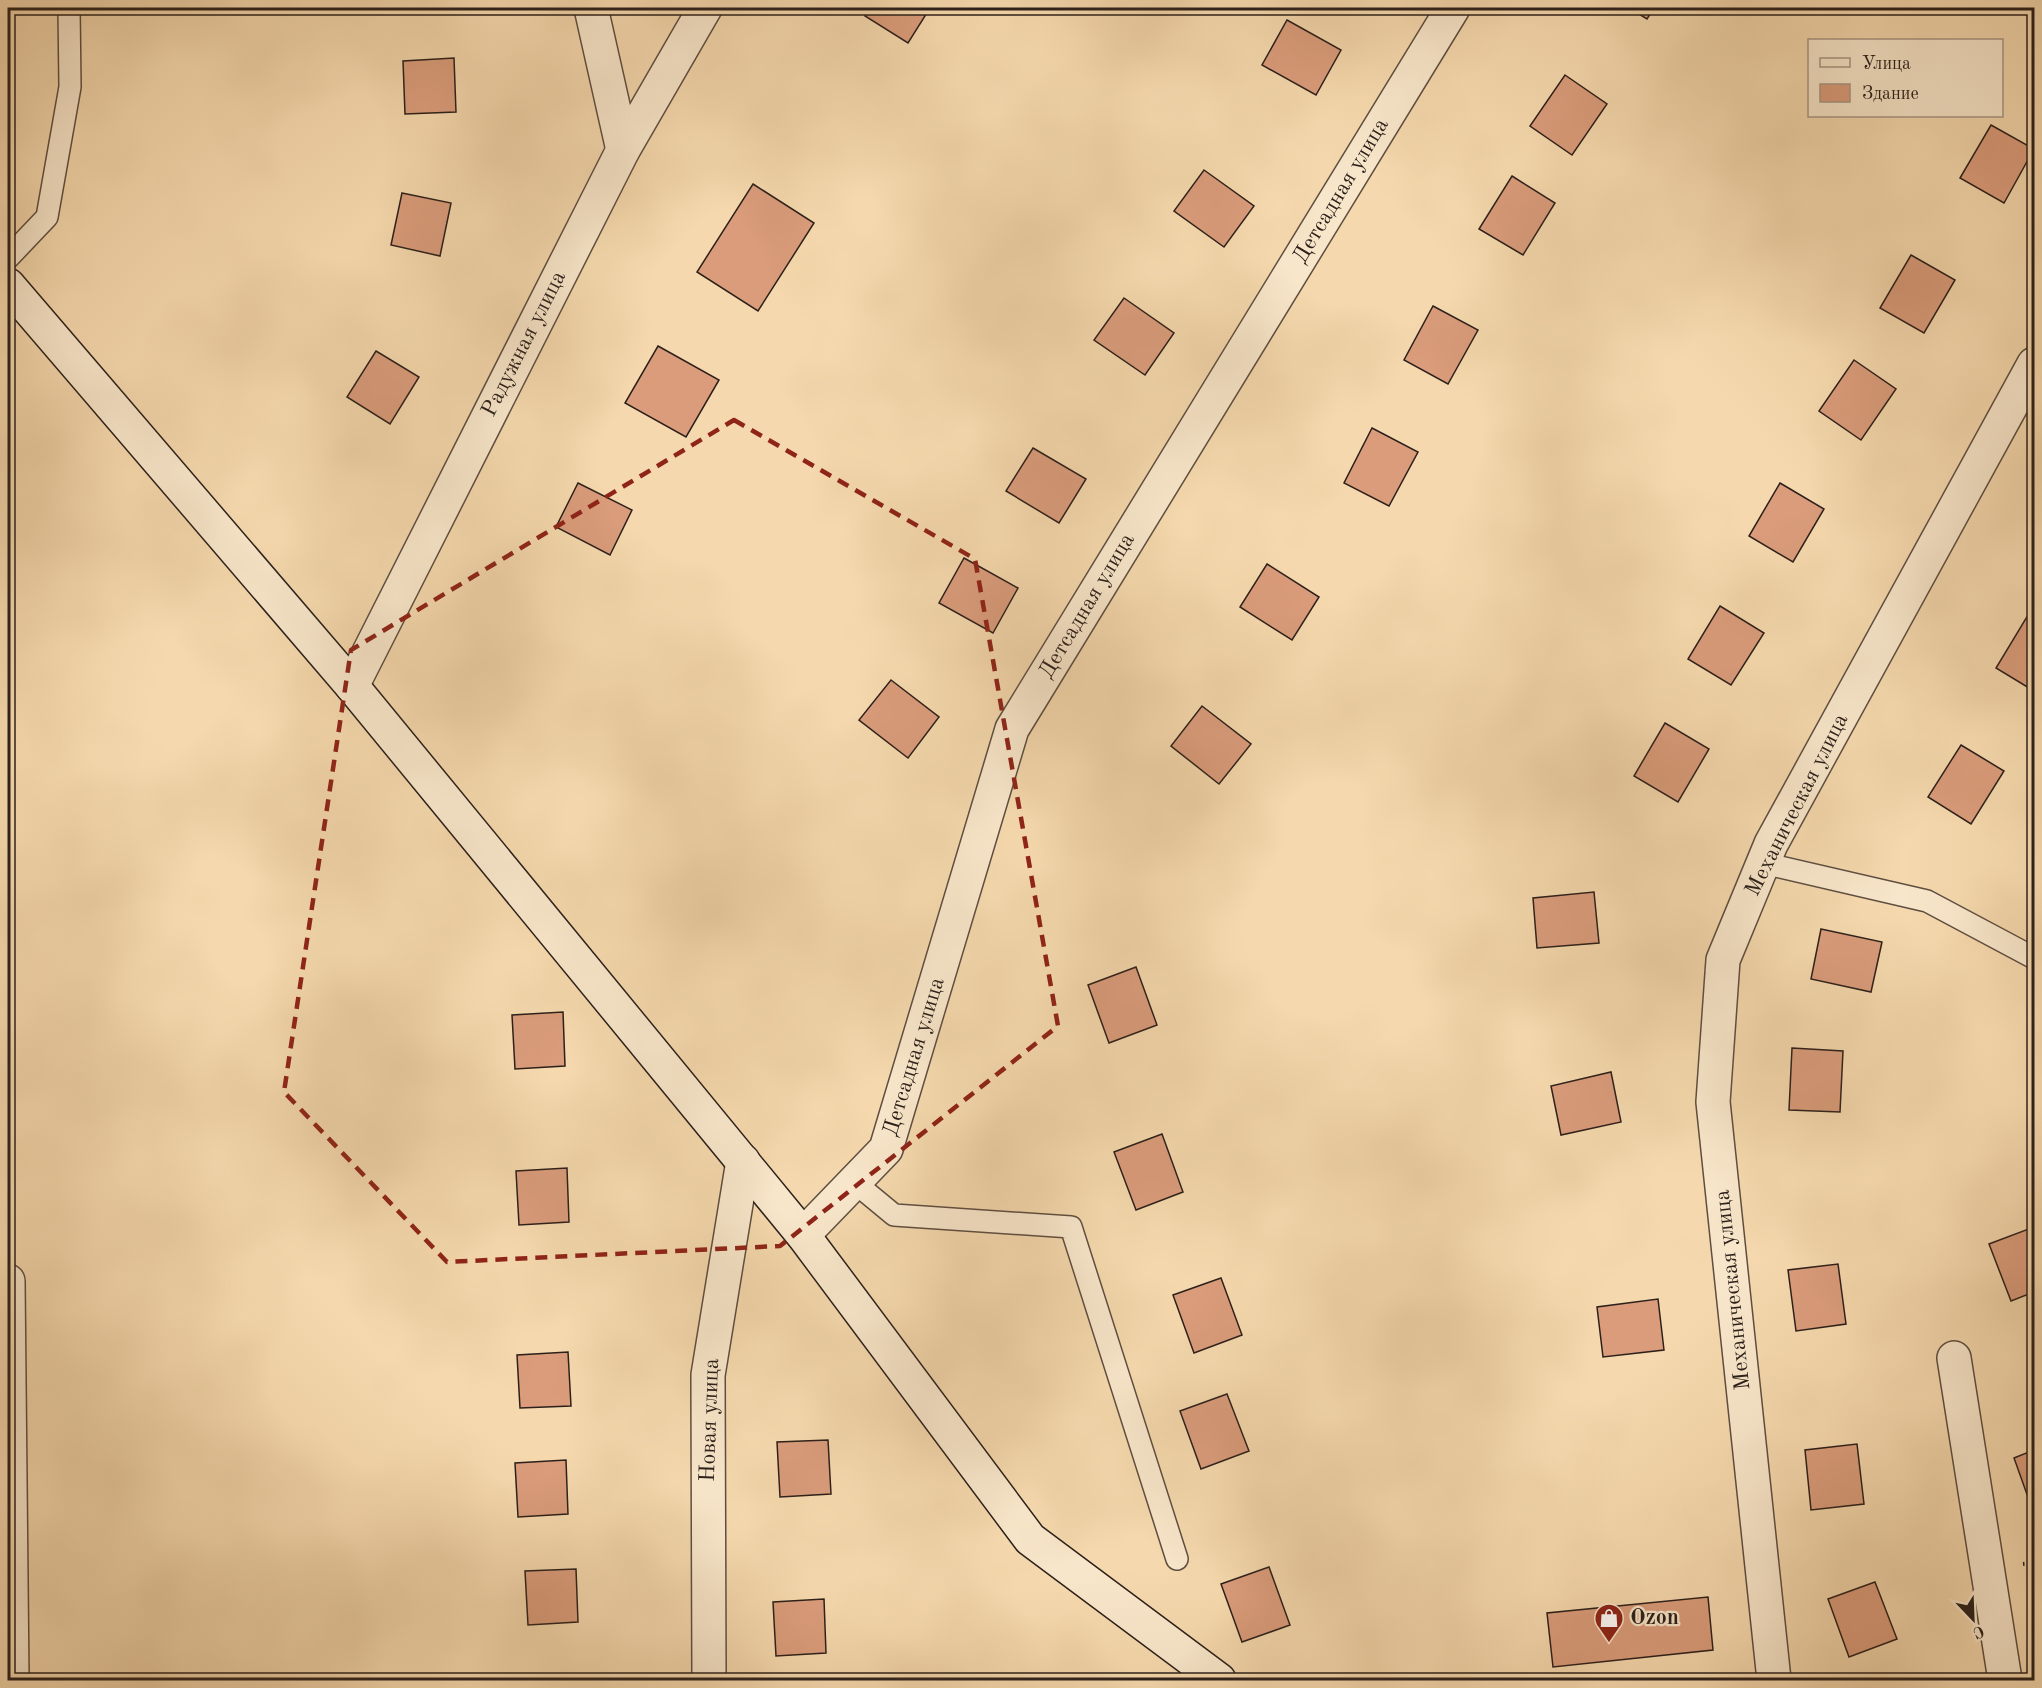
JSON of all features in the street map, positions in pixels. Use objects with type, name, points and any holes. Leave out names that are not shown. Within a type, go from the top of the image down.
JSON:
[{"type":"street","points":[[591,8],[623,150]]},
{"type":"street","name":"Радужная улица","points":[[352,686],[623,150],[705,8]]},
{"type":"street","name":"Детсадная улица","points":[[803,1235],[886,1149],[1012,729],[1453,8]]},
{"type":"street","points":[[8,285],[352,686],[743,1161],[803,1235],[1030,1539],[1219,1680]]},
{"type":"street","name":"Механическая улица","points":[[1774,1680],[1713,1101],[1723,960],[1777,834],[2034,364]]},
{"type":"street","name":"Новая улица","points":[[709,1680],[708,1374],[743,1161]]},
{"type":"street","points":[[8,1281],[12,1680]]},
{"type":"street","points":[[1954,1358],[2006,1680]]},
{"type":"lane","points":[[8,258],[48,218],[70,87],[69,8]]},
{"type":"lane","points":[[1763,863],[1927,900],[2034,958]]},
{"type":"lane","points":[[854,1182],[894,1215],[1071,1227],[1177,1559]]},
{"type":"highlighted area","points":[[734,420],[975,559],[1058,1026],[780,1246],[447,1262],[284,1092],[351,650]]},
{"type":"building","points":[[870,8],[930,8],[908,43],[865,16]]},
{"type":"building","points":[[1629,8],[1654,8],[1647,19]]},
{"type":"building","points":[[1287,20],[1341,50],[1316,95],[1262,65]]},
{"type":"building","points":[[454,58],[456,112],[405,114],[403,61]]},
{"type":"building","points":[[1565,75],[1607,104],[1572,155],[1530,126]]},
{"type":"building","points":[[1991,125],[2034,149],[2004,203],[1960,178]]},
{"type":"building","points":[[1204,170],[1254,206],[1224,247],[1174,211]]},
{"type":"building","points":[[1512,176],[1555,203],[1523,255],[1479,229]]},
{"type":"building","points":[[753,184],[814,223],[758,311],[697,272]]},
{"type":"building","points":[[402,193],[451,203],[440,256],[391,245]]},
{"type":"building","points":[[1911,255],[1955,280],[1924,333],[1880,308]]},
{"type":"building","points":[[1124,298],[1174,333],[1145,375],[1094,340]]},
{"type":"building","points":[[1433,306],[1478,330],[1448,384],[1404,360]]},
{"type":"building","points":[[658,346],[719,380],[686,437],[625,403]]},
{"type":"building","points":[[376,351],[419,377],[390,424],[347,397]]},
{"type":"building","points":[[1854,360],[1896,389],[1861,440],[1819,411]]},
{"type":"building","points":[[1372,428],[1418,452],[1389,506],[1344,483]]},
{"type":"building","points":[[1033,448],[1086,479],[1059,523],[1006,491]]},
{"type":"building","points":[[578,483],[632,510],[610,555],[556,527]]},
{"type":"building","points":[[1780,483],[1824,509],[1793,562],[1749,536]]},
{"type":"building","points":[[964,558],[1018,588],[993,633],[939,603]]},
{"type":"building","points":[[1267,564],[1319,597],[1292,640],[1240,607]]},
{"type":"building","points":[[1720,606],[1764,633],[1731,685],[1688,659]]},
{"type":"building","points":[[2028,615],[2034,619],[2034,691],[1996,668]]},
{"type":"building","points":[[891,680],[939,717],[908,758],[859,720]]},
{"type":"building","points":[[1202,706],[1251,744],[1219,784],[1171,746]]},
{"type":"building","points":[[1665,723],[1709,749],[1678,802],[1634,776]]},
{"type":"building","points":[[1961,745],[2004,771],[1971,824],[1928,797]]},
{"type":"building","points":[[1594,892],[1599,943],[1537,948],[1533,898]]},
{"type":"building","points":[[1821,929],[1882,942],[1871,992],[1811,979]]},
{"type":"building","points":[[1136,967],[1157,1025],[1109,1043],[1088,985]]},
{"type":"building","points":[[563,1012],[565,1066],[515,1069],[512,1015]]},
{"type":"building","points":[[1792,1048],[1843,1051],[1840,1112],[1789,1110]]},
{"type":"building","points":[[1611,1072],[1621,1122],[1561,1135],[1551,1086]]},
{"type":"building","points":[[1162,1134],[1183,1192],[1136,1210],[1114,1152]]},
{"type":"building","points":[[567,1168],[569,1222],[519,1225],[516,1171]]},
{"type":"building","points":[[2034,1227],[2034,1292],[2011,1301],[1989,1244]]},
{"type":"building","points":[[1838,1264],[1846,1324],[1796,1331],[1788,1270]]},
{"type":"building","points":[[1221,1278],[1242,1335],[1194,1353],[1173,1295]]},
{"type":"building","points":[[1658,1299],[1664,1350],[1603,1357],[1597,1307]]},
{"type":"building","points":[[568,1352],[571,1406],[520,1408],[517,1355]]},
{"type":"building","points":[[1227,1394],[1249,1451],[1201,1469],[1180,1411]]},
{"type":"building","points":[[828,1440],[831,1494],[780,1497],[777,1442]]},
{"type":"building","points":[[1857,1444],[1864,1504],[1811,1510],[1805,1450]]},
{"type":"building","points":[[2034,1450],[2034,1514],[2014,1458]]},
{"type":"building","points":[[566,1460],[568,1514],[518,1517],[515,1463]]},
{"type":"building","points":[[1269,1567],[1290,1625],[1242,1642],[1221,1584]]},
{"type":"building","points":[[576,1569],[578,1622],[528,1625],[525,1571]]},
{"type":"building","points":[[1875,1582],[1897,1639],[1849,1657],[1828,1599]]},
{"type":"building","points":[[1708,1597],[1713,1650],[1553,1667],[1547,1613]]},
{"type":"building","points":[[824,1599],[826,1653],[776,1656],[773,1602]]},
{"type":"place","name":"Ozon","points":[[1609,1644]]}]
